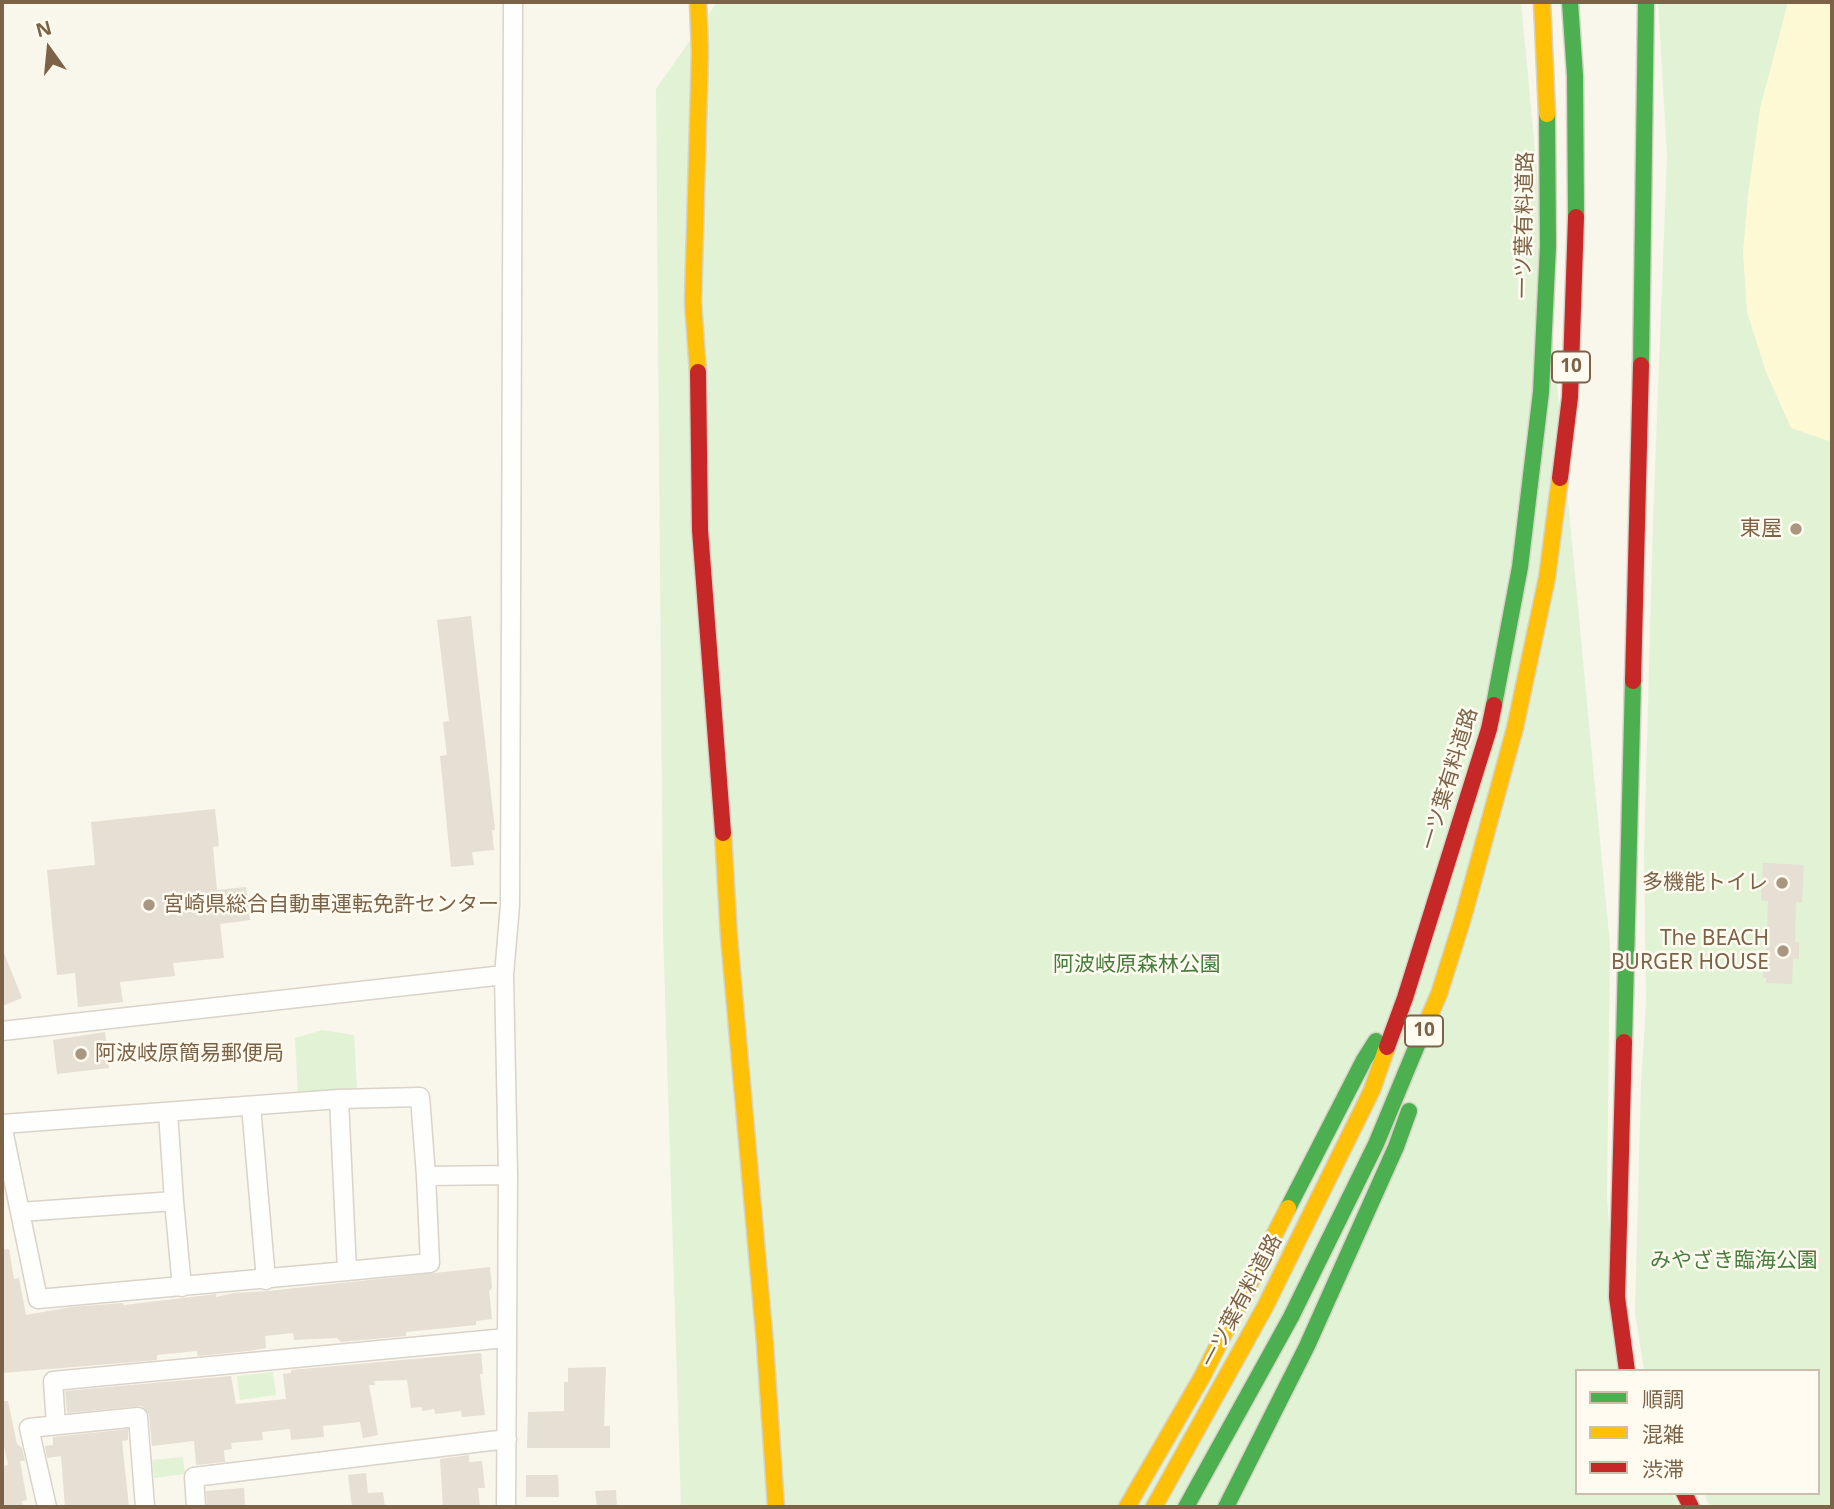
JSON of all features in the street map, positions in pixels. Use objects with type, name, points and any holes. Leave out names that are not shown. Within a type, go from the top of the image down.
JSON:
[{"type":"main road","points":[[698,2],[700,51],[693,302],[698,357],[699,530],[776,1507]]},
{"type":"main road","points":[[698,357],[707,310],[713,2]]},
{"type":"main road","name":"一ツ葉有料道路","points":[[1154,1507],[1265,1307],[1372,1090],[1405,998],[1489,729],[1520,567],[1541,392],[1548,246],[1547,74],[1542,2]]},
{"type":"main road","name":"10","points":[[1186,1507],[1291,1317],[1376,1144],[1439,994],[1463,918],[1515,729],[1548,565],[1570,397],[1576,238],[1576,76],[1570,2]]},
{"type":"main road","points":[[1627,1369],[1617,1284],[1642,335],[1646,2]]},
{"type":"main road","points":[[1427,1062],[1436,1038],[1439,994]]},
{"type":"main road","points":[[1127,1507],[1202,1377],[1364,1059],[1405,998]]},
{"type":"main road","points":[[1226,1507],[1307,1346],[1396,1147],[1414,1098]]},
{"type":"street","points":[[506,1507],[508,1175],[505,975],[510,891],[513,2]]},
{"type":"street","points":[[2,1031],[505,975]]},
{"type":"street","points":[[420,1097],[430,1263],[38,1299],[2,1125],[339,1099],[420,1097]]},
{"type":"street","points":[[339,1099],[347,1271]]},
{"type":"street","points":[[251,1106],[266,1280]]},
{"type":"street","points":[[168,1112],[182,1287]]},
{"type":"street","points":[[426,1176],[508,1175]]},
{"type":"street","points":[[20,1212],[174,1201]]},
{"type":"street","points":[[56,1425],[53,1381],[506,1338]]},
{"type":"street","points":[[47,1507],[29,1428],[138,1417],[145,1507]]},
{"type":"street","points":[[196,1507],[194,1477],[507,1439]]},
{"type":"green space","name":"阿波岐原森林公園","points":[[717,2],[1521,2],[1610,946],[1607,1195],[1618,1369],[1575,1369],[1575,1495],[1673,1495],[1679,1507],[681,1507],[663,928],[656,89]]},
{"type":"green space","name":"みやざき臨海公園","points":[[1658,2],[1832,2],[1832,1507],[1710,1507],[1705,1495],[1820,1495],[1820,1369],[1644,1369],[1635,1312],[1641,1084],[1646,1003],[1644,853],[1653,522],[1667,156]]},
{"type":"green space","points":[[322,1030],[354,1035],[357,1089],[298,1094],[295,1038]]},
{"type":"green space","points":[[273,1372],[276,1395],[240,1400],[237,1376]]},
{"type":"green space","points":[[183,1457],[185,1474],[154,1478],[152,1460]]},
{"type":"sand","points":[[1788,2],[1832,2],[1832,442],[1791,428],[1766,372],[1747,312],[1743,252],[1748,195],[1760,108]]},
{"type":"building","points":[[471,616],[495,830],[492,830],[494,850],[472,852],[474,865],[451,867],[440,756],[447,755],[443,722],[449,721],[437,620]]},
{"type":"building","name":"宮崎県総合自動車運転免許センター","points":[[215,809],[219,846],[213,847],[217,890],[246,887],[250,920],[220,924],[224,958],[173,963],[175,976],[120,982],[123,1002],[78,1007],[75,973],[57,975],[47,870],[95,865],[91,822]]},
{"type":"building","points":[[1763,863],[1804,865],[1802,903],[1796,902],[1795,942],[1799,943],[1799,959],[1793,958],[1792,984],[1766,983],[1766,978],[1763,978],[1768,901],[1761,900]]},
{"type":"building","points":[[2,948],[22,998],[2,1006]]},
{"type":"building","name":"阿波岐原簡易郵便局","points":[[105,1032],[109,1068],[57,1074],[53,1040]]},
{"type":"building","points":[[9,1249],[14,1279],[19,1278],[26,1315],[71,1307],[124,1305],[216,1294],[216,1297],[233,1293],[490,1267],[492,1319],[476,1321],[476,1325],[406,1332],[406,1336],[341,1342],[337,1338],[294,1340],[293,1333],[265,1336],[266,1348],[249,1351],[198,1356],[197,1351],[157,1355],[157,1360],[2,1373],[2,1250]]},
{"type":"building","points":[[481,1353],[483,1374],[480,1374],[485,1415],[462,1417],[461,1411],[435,1414],[434,1409],[422,1411],[422,1407],[411,1408],[407,1380],[374,1381],[375,1385],[369,1385],[378,1435],[363,1438],[360,1422],[323,1426],[324,1437],[291,1440],[290,1429],[262,1432],[263,1440],[231,1443],[232,1449],[224,1450],[225,1462],[196,1465],[194,1441],[152,1446],[149,1415],[142,1406],[67,1413],[65,1391],[231,1376],[236,1404],[286,1399],[283,1374],[291,1373],[291,1370]]},
{"type":"building","points":[[606,1367],[604,1426],[610,1426],[610,1448],[527,1448],[528,1412],[564,1411],[564,1382],[568,1382],[568,1368]]},
{"type":"building","points":[[2,1401],[8,1401],[17,1444],[22,1448],[25,1461],[20,1461],[27,1500],[22,1501],[23,1507],[2,1507],[2,1466],[8,1465],[2,1436]]},
{"type":"building","points":[[128,1429],[128,1440],[122,1441],[129,1507],[65,1507],[61,1456],[47,1458],[45,1446],[53,1445],[53,1437]]},
{"type":"building","points":[[469,1455],[469,1462],[482,1461],[485,1488],[478,1488],[480,1507],[443,1507],[440,1459]]},
{"type":"building","points":[[366,1473],[368,1493],[383,1492],[385,1507],[352,1507],[348,1475]]},
{"type":"building","points":[[526,1475],[558,1475],[559,1497],[526,1497]]},
{"type":"building","points":[[244,1488],[245,1507],[207,1507],[206,1491]]},
{"type":"building","points":[[616,1490],[617,1507],[597,1507],[595,1491]]},
{"type":"traffic: fast","points":[[1570,2],[1575,76],[1576,217]]},
{"type":"traffic: fast","points":[[1641,365],[1646,2]]},
{"type":"traffic: fast","points":[[1494,705],[1520,567],[1541,392],[1548,246],[1547,114]]},
{"type":"traffic: fast","points":[[1624,1042],[1633,681]]},
{"type":"traffic: fast","points":[[1186,1507],[1291,1317],[1376,1144],[1423,1031]]},
{"type":"traffic: fast","points":[[1288,1208],[1376,1041]]},
{"type":"traffic: fast","points":[[1226,1507],[1307,1346],[1396,1147],[1409,1111]]},
{"type":"traffic: slow","points":[[698,2],[700,51],[693,302],[698,372]]},
{"type":"traffic: slow","points":[[1542,2],[1547,114]]},
{"type":"traffic: slow","points":[[1423,1031],[1439,994],[1463,918],[1515,728],[1547,578],[1560,478]]},
{"type":"traffic: slow","points":[[723,833],[729,937],[765,1344],[776,1507]]},
{"type":"traffic: slow","points":[[1154,1507],[1265,1307],[1372,1090],[1387,1047]]},
{"type":"traffic: slow","points":[[1127,1507],[1202,1377],[1288,1208]]},
{"type":"traffic: jam","points":[[1560,478],[1570,397],[1576,217]]},
{"type":"traffic: jam","points":[[1633,681],[1641,365]]},
{"type":"traffic: jam","points":[[698,372],[700,530],[723,833]]},
{"type":"traffic: jam","points":[[1387,1047],[1405,998],[1489,729],[1494,705]]},
{"type":"traffic: jam","points":[[1624,1042],[1617,1297],[1627,1369]]},
{"type":"traffic: jam","points":[[1685,1495],[1691,1507]]},
{"type":"place","name":"東屋","points":[[1796,529]]},
{"type":"place","name":"多機能トイレ","points":[[1782,883]]},
{"type":"place","name":"宮崎県総合自動車運転免許センター","points":[[149,905]]},
{"type":"place","name":"The BEACH BURGER HOUSE","points":[[1783,951]]},
{"type":"place","name":"阿波岐原簡易郵便局","points":[[81,1054]]}]
